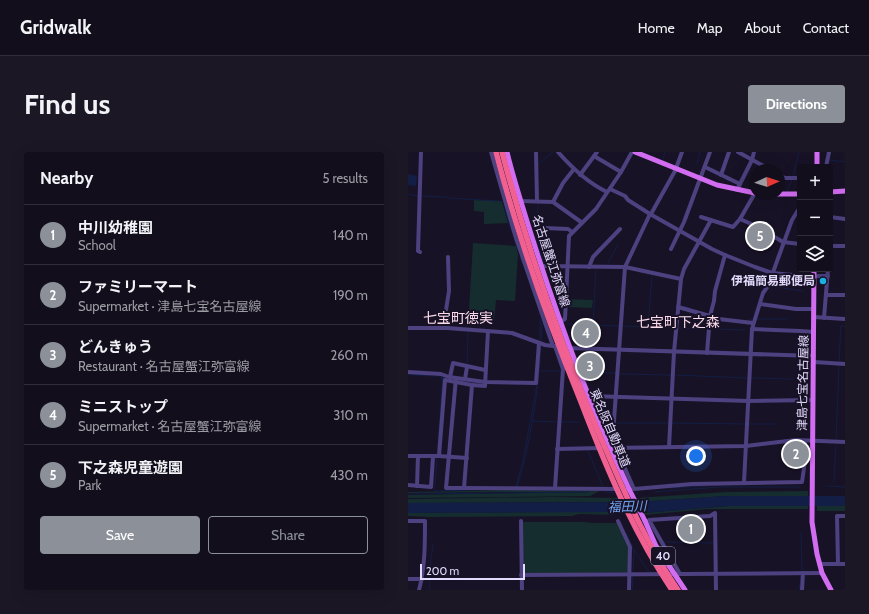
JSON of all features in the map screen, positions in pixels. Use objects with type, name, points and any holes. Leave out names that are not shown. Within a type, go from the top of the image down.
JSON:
[{"type":"highway","name":"東名阪自動車道","points":[[496,152],[532,270],[584,412],[629,515],[672,590]]},
{"type":"highway","name":"東名阪自動車道","points":[[502,152],[540,275],[588,406],[639,523],[654,553],[678,590]]},
{"type":"main road","name":"名古屋蟹江弥富線","points":[[507,152],[520,201],[541,266],[560,322],[589,396],[632,489],[644,521],[656,546],[677,574],[685,590]]},
{"type":"main road","points":[[633,152],[642,153],[676,169],[717,185],[749,192]]},
{"type":"main road","points":[[817,152],[817,164]]},
{"type":"main road","points":[[833,192],[845,191]]},
{"type":"main road","points":[[785,194],[797,194]]},
{"type":"main road","name":"津島七宝名古屋線","points":[[814,272],[812,508],[814,538],[822,573],[831,590]]},
{"type":"street","points":[[420,252],[418,251],[421,152]]},
{"type":"street","points":[[491,152],[517,241],[563,369],[555,488]]},
{"type":"street","points":[[536,152],[537,201]]},
{"type":"street","points":[[558,152],[574,169],[595,186],[625,196],[628,200],[651,214],[725,255],[772,273],[828,276]]},
{"type":"street","points":[[560,322],[565,319],[569,236],[596,209],[633,152]]},
{"type":"street","points":[[613,448],[625,267],[651,214],[676,169],[682,152]]},
{"type":"street","points":[[671,249],[688,212],[710,152]]},
{"type":"street","points":[[721,175],[729,152]]},
{"type":"street","points":[[738,152],[759,164]]},
{"type":"street","points":[[737,190],[752,160],[754,152]]},
{"type":"street","points":[[827,164],[829,152]]},
{"type":"street","points":[[580,174],[595,154],[620,172]]},
{"type":"street","points":[[705,167],[740,184]]},
{"type":"street","points":[[553,202],[563,183],[574,169]]},
{"type":"street","points":[[785,178],[797,178]]},
{"type":"street","points":[[702,217],[733,227],[740,219],[751,200]]},
{"type":"street","points":[[520,201],[553,202],[582,222]]},
{"type":"street","points":[[744,482],[753,323],[763,293],[768,286],[783,242],[797,212]]},
{"type":"street","points":[[833,217],[845,219]]},
{"type":"street","points":[[740,219],[758,227],[783,242],[797,244]]},
{"type":"street","points":[[669,447],[674,352],[681,279],[684,269],[711,220]]},
{"type":"street","points":[[544,228],[568,229],[572,232]]},
{"type":"street","points":[[589,267],[593,257],[620,229]]},
{"type":"street","points":[[833,246],[845,246]]},
{"type":"street","points":[[707,353],[710,317],[715,291],[725,255]]},
{"type":"street","points":[[447,328],[446,310],[449,291],[448,257]]},
{"type":"street","points":[[541,266],[625,267],[681,279]]},
{"type":"street","points":[[824,318],[828,272]]},
{"type":"street","points":[[826,295],[845,295]]},
{"type":"street","points":[[760,304],[796,309],[814,309]]},
{"type":"street","points":[[678,307],[710,317],[753,323]]},
{"type":"street","points":[[814,317],[845,319]]},
{"type":"street","points":[[408,328],[447,328],[514,334],[554,346],[570,348],[751,354],[814,359],[845,364]]},
{"type":"street","points":[[752,329],[814,332]]},
{"type":"street","points":[[408,372],[441,374],[447,378],[472,385],[485,386],[488,331]]},
{"type":"street","points":[[455,380],[465,379],[485,382],[536,383],[539,342]]},
{"type":"street","points":[[408,485],[431,487],[447,378],[453,363],[485,370]]},
{"type":"street","points":[[465,379],[467,367]]},
{"type":"street","points":[[455,380],[446,488],[632,489],[692,484],[802,482],[805,461],[805,441]]},
{"type":"street","points":[[464,488],[472,385]]},
{"type":"street","points":[[589,396],[749,401],[813,400]]},
{"type":"street","points":[[557,449],[746,446],[796,440],[845,442]]},
{"type":"street","points":[[408,456],[466,458]]},
{"type":"street","points":[[417,486],[418,456]]},
{"type":"street","points":[[677,574],[649,520],[710,516],[715,513],[716,590]]},
{"type":"street","points":[[838,564],[837,516],[845,516]]},
{"type":"street","points":[[521,520],[522,590]]},
{"type":"street","points":[[408,521],[425,521],[425,546],[422,579],[419,590]]},
{"type":"street","points":[[618,522],[630,547],[629,590]]},
{"type":"street","points":[[820,564],[845,564]]},
{"type":"street","points":[[802,590],[803,573]]},
{"type":"street","points":[[522,575],[822,573]]},
{"type":"street","points":[[408,579],[422,579]]},
{"type":"green space","points":[[474,200],[502,201],[508,223],[484,224],[484,212],[474,211]]},
{"type":"green space","points":[[473,243],[516,246],[518,254],[515,301],[496,300],[494,322],[492,320],[492,312],[469,310]]},
{"type":"green space","points":[[567,299],[593,300],[592,308],[567,307]]},
{"type":"green space","points":[[515,490],[600,491],[590,496],[408,498],[408,495],[589,492],[408,493]]},
{"type":"green space","points":[[808,491],[808,496],[726,496],[638,502],[636,498],[726,492]]},
{"type":"green space","points":[[554,497],[619,498],[620,502],[408,503],[408,499]]},
{"type":"green space","points":[[728,506],[808,506],[808,509],[708,509],[644,515],[643,513]]},
{"type":"green space","points":[[817,506],[845,506],[845,511],[817,511]]},
{"type":"green space","points":[[614,512],[614,515],[579,514],[572,516],[408,516],[408,513]]},
{"type":"green space","points":[[523,522],[618,523],[629,545],[628,572],[523,574]]},
{"type":"water","points":[[408,174],[417,176],[416,186],[408,185]]},
{"type":"water","points":[[408,373],[444,377],[435,491],[442,381],[440,377],[408,375]]},
{"type":"water","name":"福田川","points":[[726,496],[845,496],[845,506],[728,506],[643,513],[617,512],[617,514],[615,512],[408,513],[408,503],[638,502]]},
{"type":"waterway","points":[[538,164],[553,152]]},
{"type":"waterway","points":[[662,161],[665,152]]},
{"type":"waterway","points":[[697,164],[700,152]]},
{"type":"waterway","points":[[793,176],[799,152]]},
{"type":"waterway","points":[[830,160],[845,162]]},
{"type":"waterway","points":[[787,191],[792,180]]},
{"type":"waterway","points":[[408,194],[418,196]]},
{"type":"waterway","points":[[421,196],[447,197]]},
{"type":"waterway","points":[[449,198],[497,201]]},
{"type":"waterway","points":[[500,201],[502,201],[511,231]]},
{"type":"waterway","points":[[538,203],[537,243],[544,264]]},
{"type":"waterway","points":[[514,239],[518,250]]},
{"type":"waterway","points":[[607,265],[618,244]]},
{"type":"waterway","points":[[776,259],[777,254]]},
{"type":"waterway","points":[[520,257],[522,263]]},
{"type":"waterway","points":[[593,325],[596,269]]},
{"type":"waterway","points":[[648,327],[652,275]]},
{"type":"waterway","points":[[770,286],[803,291]]},
{"type":"waterway","points":[[683,306],[690,308]]},
{"type":"waterway","points":[[748,320],[753,320],[756,310]]},
{"type":"waterway","points":[[540,319],[540,341]]},
{"type":"waterway","points":[[757,319],[788,319]]},
{"type":"waterway","points":[[541,341],[542,323]]},
{"type":"waterway","points":[[567,324],[619,326]]},
{"type":"waterway","points":[[623,326],[674,328]]},
{"type":"waterway","points":[[839,362],[841,326],[845,326]]},
{"type":"waterway","points":[[678,328],[707,329]]},
{"type":"waterway","points":[[711,329],[745,330]]},
{"type":"waterway","points":[[467,364],[468,332]]},
{"type":"waterway","points":[[749,345],[749,351]]},
{"type":"waterway","points":[[517,487],[533,417],[541,347]]},
{"type":"waterway","points":[[836,440],[839,366]]},
{"type":"waterway","points":[[541,371],[560,371]]},
{"type":"waterway","points":[[583,372],[615,373]]},
{"type":"waterway","points":[[620,374],[671,375]]},
{"type":"waterway","points":[[675,375],[747,378]]},
{"type":"waterway","points":[[751,378],[793,379]]},
{"type":"waterway","points":[[458,380],[480,383]]},
{"type":"waterway","points":[[516,486],[523,461],[537,385]]},
{"type":"waterway","points":[[533,421],[556,422]]},
{"type":"waterway","points":[[562,422],[579,422]]},
{"type":"waterway","points":[[604,423],[612,423]]},
{"type":"waterway","points":[[615,423],[668,423]]},
{"type":"waterway","points":[[672,423],[745,424]]},
{"type":"waterway","points":[[749,424],[776,424]]},
{"type":"waterway","points":[[834,482],[836,445]]},
{"type":"waterway","points":[[588,451],[603,487]]},
{"type":"waterway","points":[[669,488],[707,486]]},
{"type":"waterway","points":[[827,486],[845,487]]},
{"type":"waterway","points":[[654,492],[720,487],[800,487]]},
{"type":"waterway","points":[[435,491],[470,490]]},
{"type":"waterway","points":[[408,494],[589,492]]},
{"type":"waterway","name":"福田川","points":[[605,492],[615,493]]},
{"type":"waterway","name":"福田川","points":[[633,493],[638,493]]},
{"type":"waterway","points":[[626,533],[634,550],[633,572]]},
{"type":"waterway","points":[[801,533],[802,571]]},
{"type":"waterway","points":[[664,542],[713,543]]},
{"type":"waterway","points":[[430,590],[429,576],[433,544]]},
{"type":"waterway","points":[[634,550],[649,572]]},
{"type":"waterway","points":[[799,590],[801,576]]},
{"type":"waterway","points":[[632,590],[633,577]]},
{"type":"place","name":"下之森児童遊園","points":[[760,236]]},
{"type":"place","name":"伊福簡易郵便局","points":[[823,281]]},
{"type":"place","name":"ミニストップ","points":[[586,333]]},
{"type":"place","name":"どんきゅう","points":[[590,366]]},
{"type":"place","name":"ファミリーマート","points":[[796,454]]},
{"type":"place","name":"中川幼稚園","points":[[691,529]]},
{"type":"district","name":"七宝町徳実","points":[[458,318]]},
{"type":"district","name":"七宝町下之森","points":[[678,322]]}]
